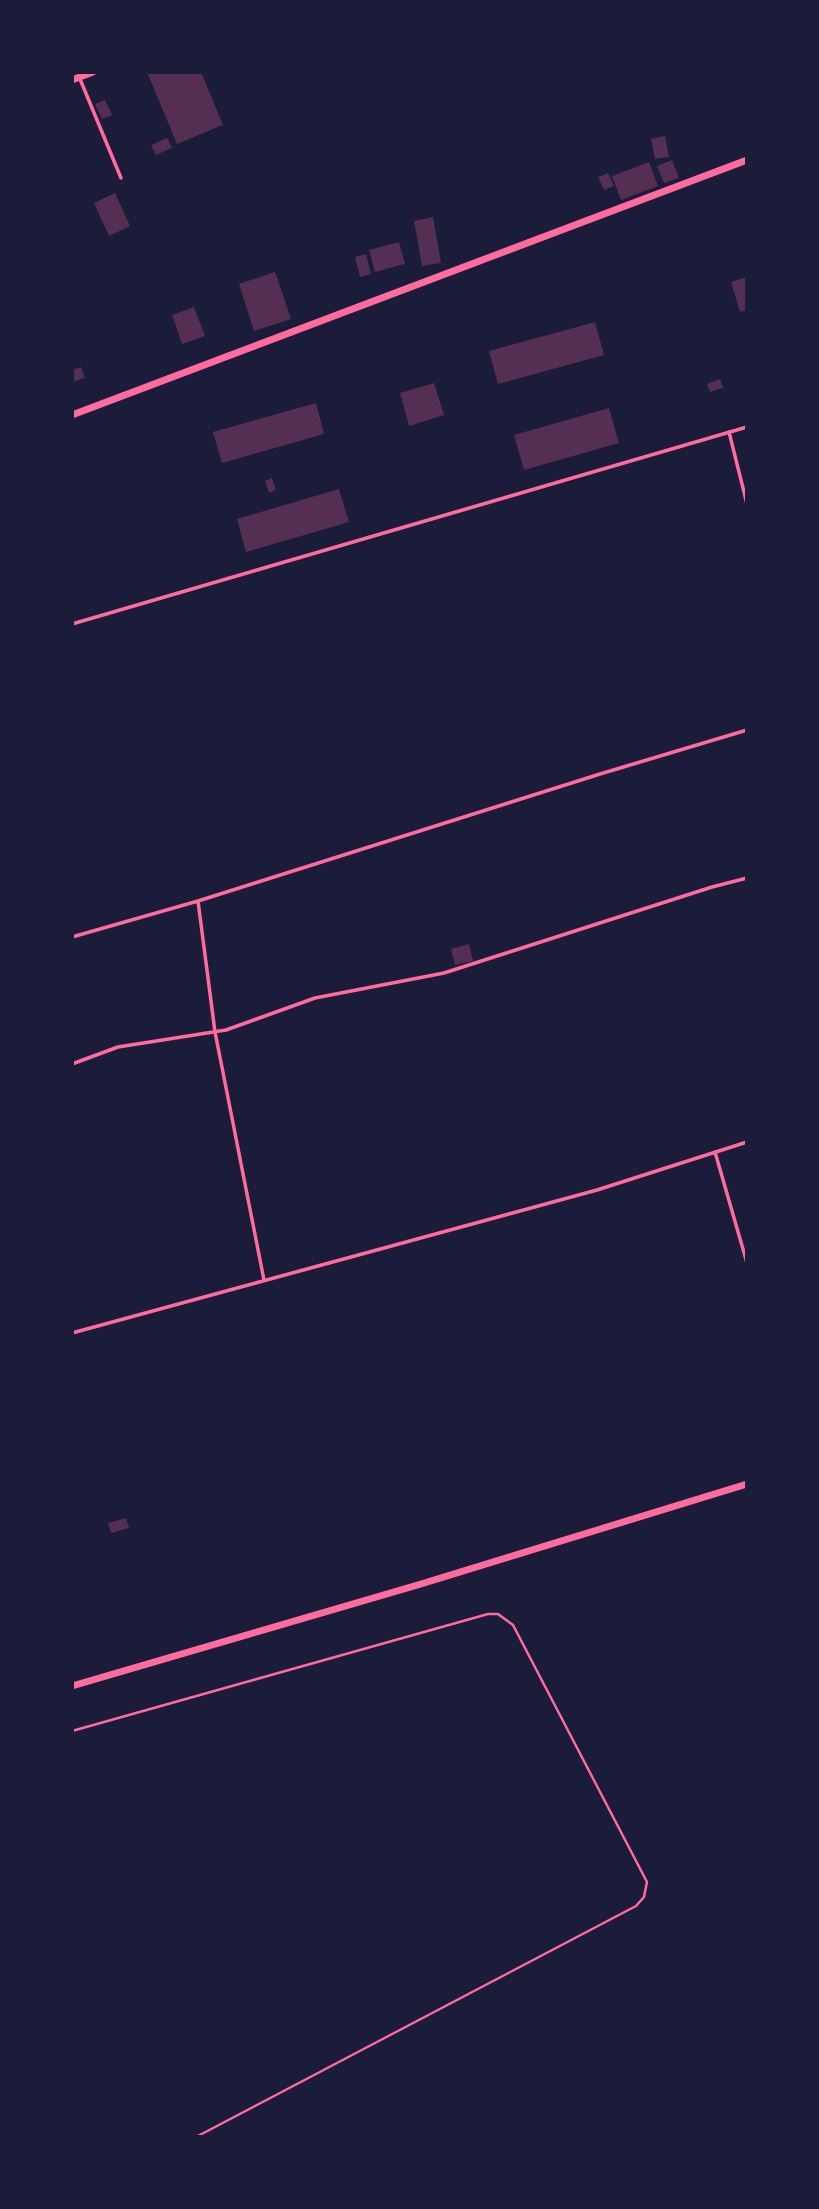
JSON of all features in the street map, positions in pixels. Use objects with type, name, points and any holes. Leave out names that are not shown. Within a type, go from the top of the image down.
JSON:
[{"type":"street","points":[[76,78],[93,72]]},
{"type":"street","points":[[72,415],[747,160]]},
{"type":"street","points":[[72,1686],[421,1584],[747,1484]]},
{"type":"lane","points":[[76,78],[121,178]]},
{"type":"lane","points":[[72,624],[747,427]]},
{"type":"lane","points":[[729,432],[747,504]]},
{"type":"lane","points":[[72,937],[198,901],[747,730]]},
{"type":"lane","points":[[72,1063],[118,1047],[226,1030],[315,998],[444,973],[747,878]]},
{"type":"lane","points":[[198,901],[215,1032],[264,1280]]},
{"type":"lane","points":[[72,1333],[597,1190],[747,1142]]},
{"type":"lane","points":[[715,1152],[747,1262]]},
{"type":"path","points":[[72,1731],[488,1614],[498,1614],[513,1625],[647,1882],[645,1897],[636,1906],[196,2137]]},
{"type":"building","points":[[147,72],[201,72],[223,125],[177,144]]},
{"type":"building","points":[[105,100],[112,115],[102,119],[95,104]]},
{"type":"building","points":[[665,136],[669,157],[655,159],[651,139]]},
{"type":"building","points":[[167,138],[172,148],[156,155],[151,145]]},
{"type":"building","points":[[672,160],[679,178],[664,183],[657,166]]},
{"type":"building","points":[[649,162],[658,186],[621,200],[612,176]]},
{"type":"building","points":[[608,173],[614,186],[604,190],[598,177]]},
{"type":"building","points":[[115,193],[130,226],[109,236],[94,203]]},
{"type":"building","points":[[433,217],[441,263],[422,266],[414,221]]},
{"type":"building","points":[[399,242],[405,264],[375,272],[369,250]]},
{"type":"building","points":[[366,254],[371,274],[360,277],[355,257]]},
{"type":"building","points":[[275,272],[291,319],[254,331],[239,284]]},
{"type":"building","points":[[747,277],[747,310],[740,312],[731,282]]},
{"type":"building","points":[[194,307],[205,336],[182,344],[172,315]]},
{"type":"building","points":[[595,322],[604,355],[498,384],[489,351]]},
{"type":"building","points":[[81,367],[85,378],[72,382],[72,370]]},
{"type":"building","points":[[720,379],[723,388],[710,392],[707,384]]},
{"type":"building","points":[[434,383],[444,415],[409,426],[400,393]]},
{"type":"building","points":[[316,403],[324,434],[222,463],[213,432]]},
{"type":"building","points":[[609,408],[619,443],[524,470],[514,435]]},
{"type":"building","points":[[272,478],[276,490],[269,493],[265,481]]},
{"type":"building","points":[[339,489],[349,522],[246,552],[237,519]]},
{"type":"building","points":[[469,944],[473,961],[455,965],[451,949]]},
{"type":"building","points":[[126,1518],[129,1528],[111,1533],[108,1523]]}]
